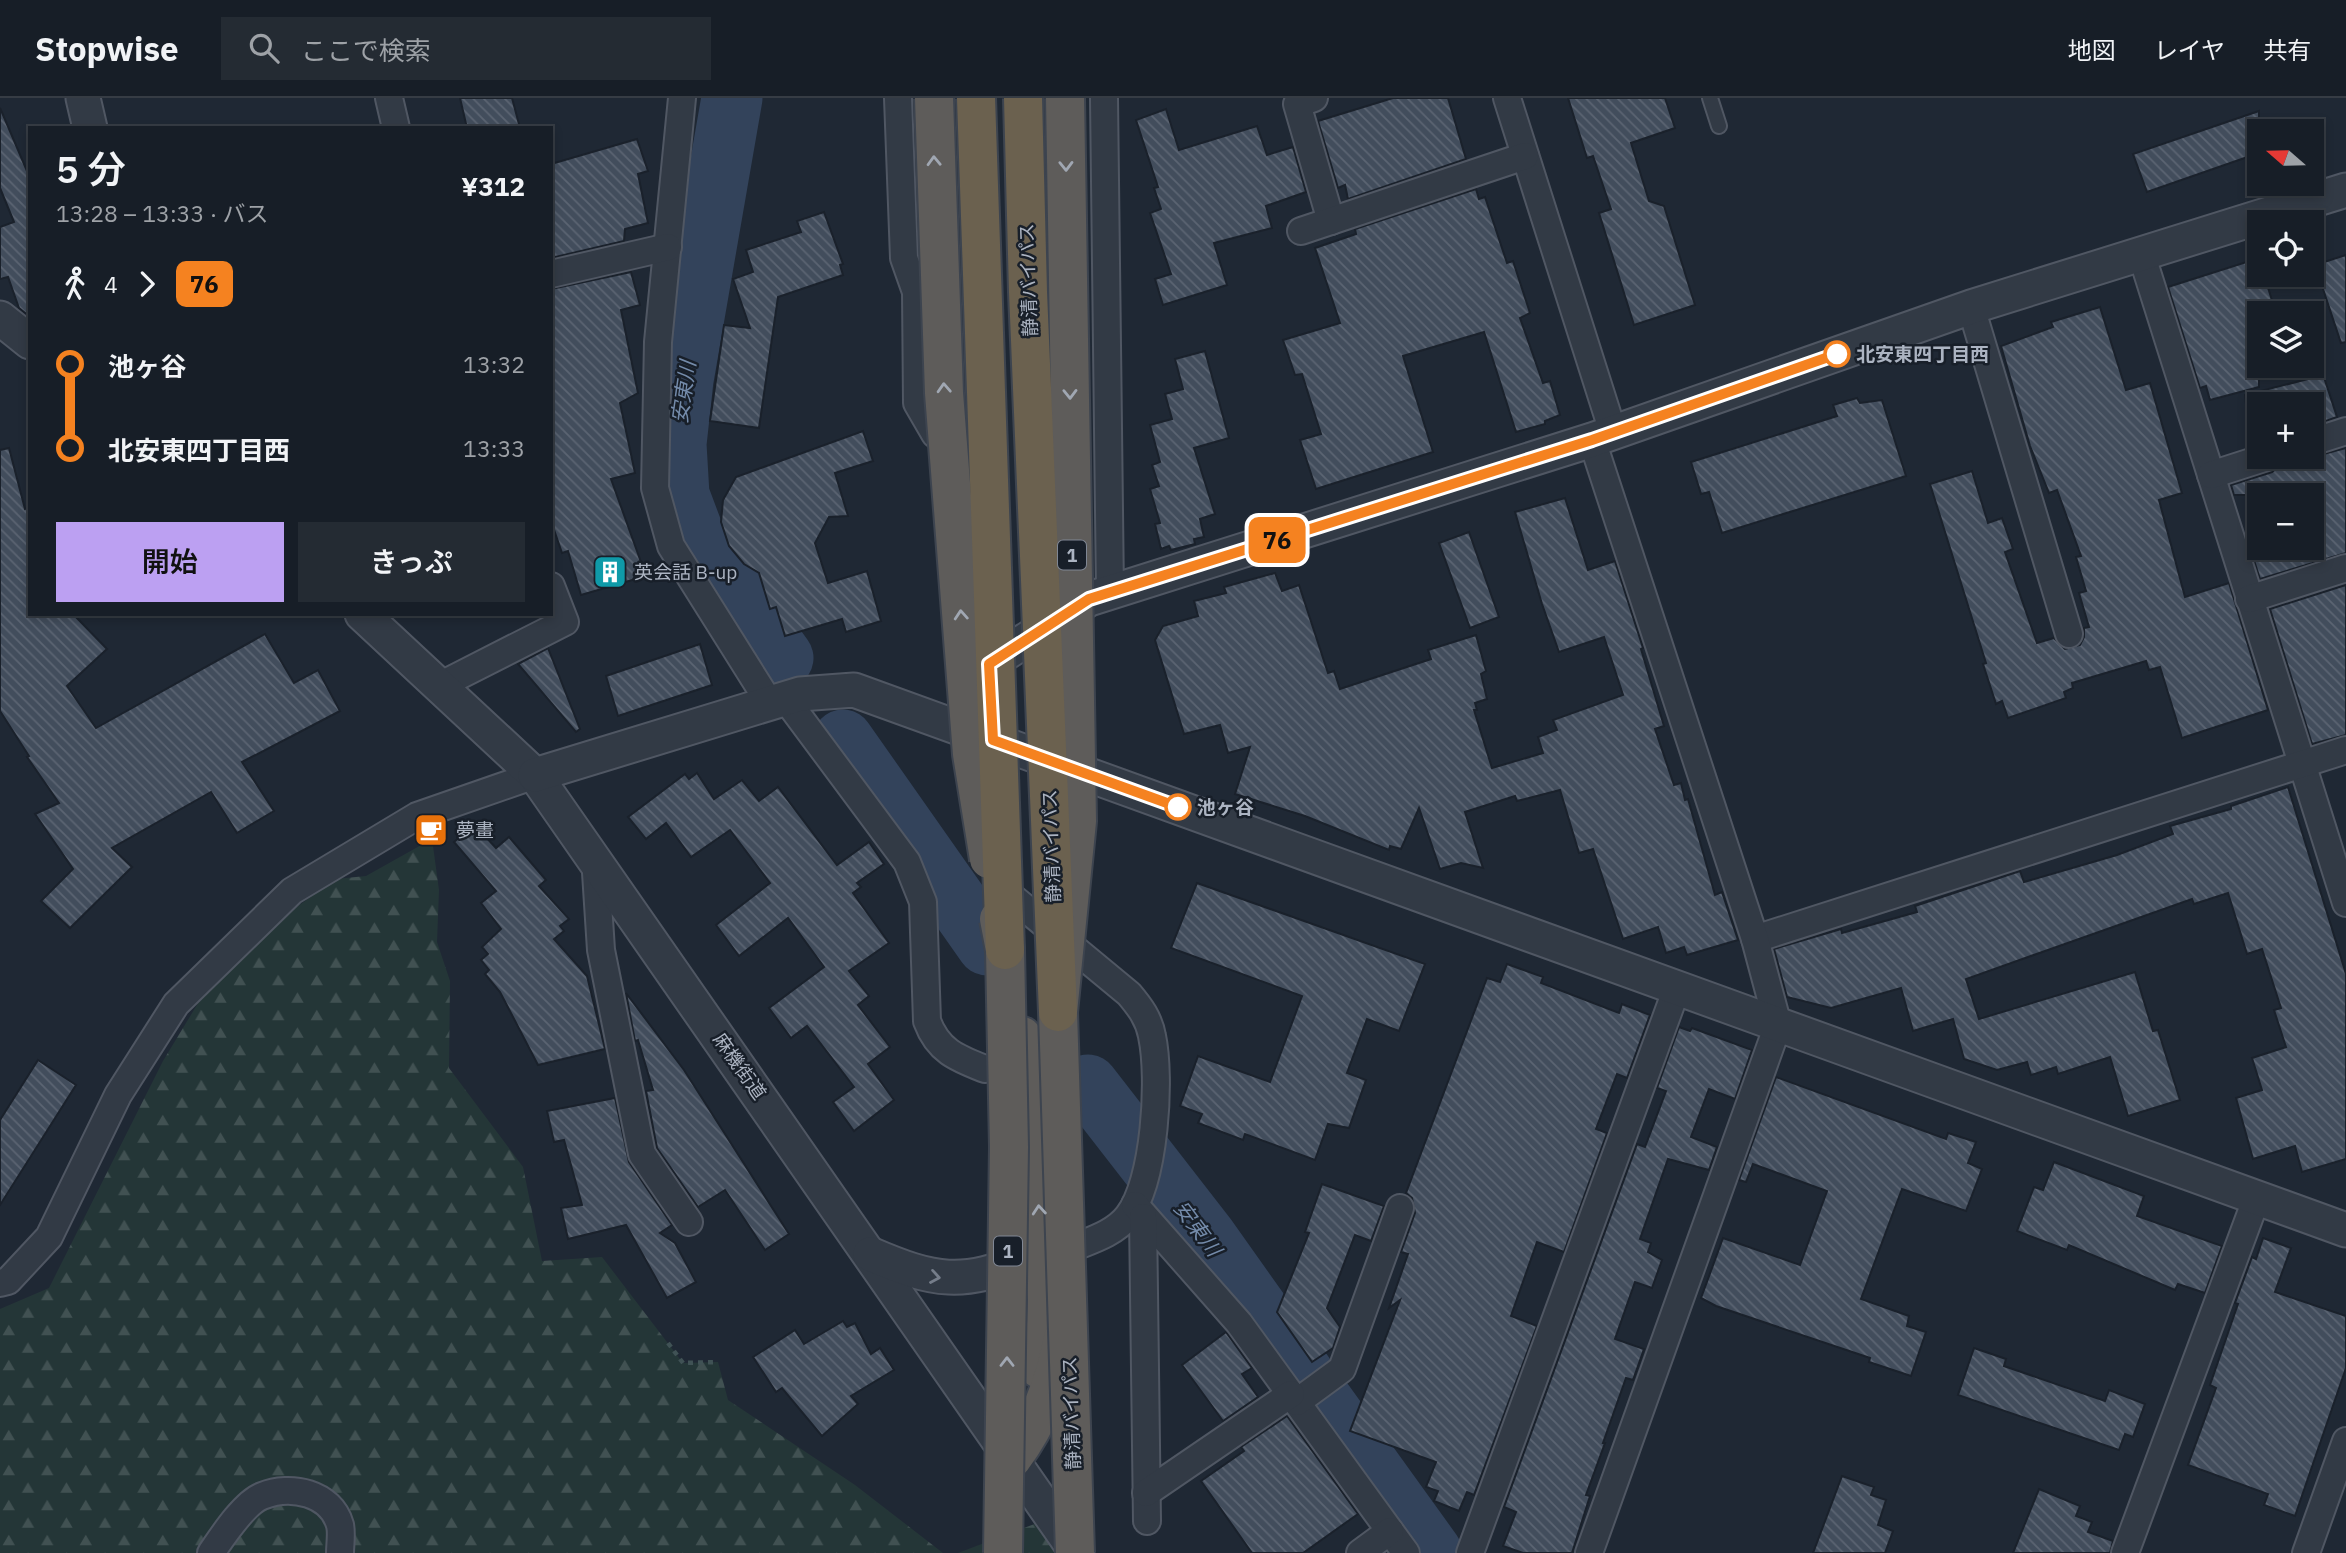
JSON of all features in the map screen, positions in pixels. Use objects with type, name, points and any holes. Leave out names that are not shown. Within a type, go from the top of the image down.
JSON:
[{"type":"highway","name":"1","points":[[934,98],[944,393],[972,754],[1004,950]]},
{"type":"highway","name":"1","points":[[973,98],[982,468],[994,788],[1058,1250]]},
{"type":"highway","name":"1","points":[[973,98],[1009,1147],[1003,1553]]},
{"type":"highway","name":"静清バイパス","points":[[1023,98],[1076,1553]]},
{"type":"highway","name":"1","points":[[1003,1446],[1035,1380],[1045,1349],[1047,1299],[1058,1250],[1060,935],[1031,98]]},
{"type":"highway","name":"1","points":[[1058,1012],[1077,821],[1065,98]]},
{"type":"street","points":[[83,98],[90,126]]},
{"type":"street","points":[[388,98],[395,126]]},
{"type":"street","points":[[682,98],[659,342],[655,488],[671,546],[777,700],[907,862],[923,902],[927,1021],[933,1037],[943,1050],[985,1069]]},
{"type":"street","points":[[898,98],[904,258],[916,292],[918,403],[935,434],[982,468]]},
{"type":"street","points":[[1104,98],[1110,593]]},
{"type":"street","points":[[1314,98],[1297,104],[1331,221]]},
{"type":"street","points":[[1507,98],[1603,436],[1779,1025],[1589,1553]]},
{"type":"street","points":[[1301,231],[1525,156]]},
{"type":"street","points":[[989,664],[1089,599],[1603,436],[1971,307],[2346,190]]},
{"type":"street","points":[[553,274],[668,247]]},
{"type":"street","points":[[2141,253],[2346,903]]},
{"type":"street","points":[[1971,307],[2069,634]]},
{"type":"street","points":[[0,318],[28,340]]},
{"type":"street","points":[[2324,438],[2346,431]]},
{"type":"street","points":[[2211,475],[2247,463]]},
{"type":"street","points":[[2249,599],[2346,568]]},
{"type":"street","points":[[439,685],[565,622],[553,591]]},
{"type":"street","name":"麻機街道","points":[[364,616],[535,775],[595,857],[1076,1553]]},
{"type":"street","points":[[0,1283],[8,1281],[49,1237],[118,1095],[176,1004],[292,891],[417,816],[535,775],[777,700],[824,690],[854,690],[2346,1230]]},
{"type":"street","points":[[1755,939],[2346,750]]},
{"type":"street","points":[[595,857],[601,950],[642,1154],[689,1222]]},
{"type":"street","points":[[1007,893],[1060,935],[1142,1009],[1152,1035],[1154,1127],[1139,1207],[1147,1521]]},
{"type":"street","points":[[1470,1553],[1676,988]]},
{"type":"street","points":[[2124,1553],[2257,1197]]},
{"type":"street","points":[[870,1254],[914,1273],[948,1279],[996,1272],[1106,1235],[1139,1207]]},
{"type":"street","points":[[1139,1207],[1239,1323],[1406,1553]]},
{"type":"street","points":[[1146,1493],[1342,1369],[1399,1208]]},
{"type":"street","points":[[2306,1553],[2346,1441]]},
{"type":"street","points":[[211,1553],[228,1527],[261,1496],[301,1490],[326,1501],[340,1525],[340,1553]]},
{"type":"street","points":[[1360,1553],[1390,1531]]},
{"type":"lane","points":[[1710,98],[1719,126]]},
{"type":"path","points":[[668,1343],[683,1363],[718,1362]]},
{"type":"green space","points":[[432,839],[439,890],[437,942],[450,981],[449,1068],[523,1167],[542,1261],[602,1257],[683,1363],[718,1362],[728,1400],[855,1485],[943,1553],[0,1553],[0,1309],[49,1288],[163,1061],[226,957],[336,879],[366,876]]},
{"type":"green space","points":[[1082,1506],[1088,1553],[958,1553]]},
{"type":"building","points":[[460,98],[512,98],[519,126],[467,126]]},
{"type":"building","points":[[1393,98],[1448,98],[1466,159],[1348,199],[1345,185],[1338,188],[1318,121]]},
{"type":"building","points":[[1568,98],[1665,98],[1675,128],[1631,143],[1649,201],[1664,206],[1695,305],[1634,325],[1599,213],[1611,209],[1593,156],[1587,158]]},
{"type":"building","points":[[0,108],[28,173],[28,315],[19,308],[8,277],[0,279],[0,227],[14,222],[0,188]]},
{"type":"building","points":[[1166,109],[1179,150],[1257,126],[1267,155],[1293,147],[1306,192],[1266,206],[1272,228],[1214,243],[1227,285],[1163,305],[1155,279],[1171,274],[1150,213],[1161,209],[1154,188],[1158,187],[1136,120]]},
{"type":"building","points":[[2259,111],[2259,119],[2247,119],[2247,157],[2147,192],[2133,154]]},
{"type":"building","points":[[637,139],[648,171],[638,174],[648,223],[625,229],[624,241],[553,258],[553,163]]},
{"type":"building","points":[[1476,189],[1479,199],[1485,197],[1507,263],[1513,261],[1530,313],[1520,318],[1543,383],[1550,381],[1560,415],[1545,421],[1545,424],[1516,432],[1484,332],[1403,356],[1433,452],[1316,489],[1300,440],[1321,434],[1302,374],[1295,375],[1283,340],[1340,323],[1315,248],[1356,234],[1355,229]]},
{"type":"building","points":[[824,212],[843,264],[840,265],[843,275],[778,297],[759,428],[710,421],[724,325],[750,328],[733,279],[753,272],[746,250],[801,232],[797,221]]},
{"type":"building","points":[[2346,255],[2346,342],[2341,343],[2322,287],[2324,262]]},
{"type":"building","points":[[2247,262],[2247,287],[2268,287],[2272,301],[2247,301],[2247,378],[2259,378],[2259,387],[2210,400],[2206,386],[2200,388],[2168,287]]},
{"type":"building","points":[[631,272],[640,305],[621,310],[638,393],[620,403],[635,473],[611,479],[646,576],[581,595],[568,551],[562,553],[553,527],[553,289]]},
{"type":"building","points":[[2100,307],[2126,390],[2150,383],[2182,493],[2159,500],[2185,597],[2229,583],[2268,710],[2182,738],[2160,667],[2149,670],[2146,661],[2072,683],[2073,688],[2064,692],[2066,698],[2008,718],[2002,701],[1996,704],[1983,664],[1986,663],[1930,484],[1972,471],[1988,523],[2002,518],[2013,549],[2005,552],[2037,643],[2054,638],[2065,649],[2080,645],[2084,628],[2089,627],[2079,593],[2086,591],[2076,557],[2081,556],[2057,490],[2049,493],[2030,446],[2001,346],[2053,327],[2051,322]]},
{"type":"building","points":[[1205,351],[1229,438],[1194,448],[1215,514],[1200,519],[1204,537],[1194,539],[1195,544],[1171,550],[1169,546],[1161,549],[1155,524],[1160,523],[1150,489],[1159,486],[1152,465],[1160,462],[1150,425],[1172,419],[1165,394],[1183,389],[1175,359]]},
{"type":"building","points":[[2324,377],[2337,417],[2324,422],[2324,392],[2257,392]]},
{"type":"building","points":[[1857,398],[1860,403],[1882,400],[1906,476],[1722,533],[1709,492],[1701,494],[1691,462],[1837,416],[1833,405]]},
{"type":"building","points":[[863,431],[873,461],[835,473],[848,516],[829,517],[815,543],[828,583],[867,571],[881,621],[846,632],[842,619],[785,636],[776,607],[770,609],[759,573],[744,564],[729,546],[721,522],[723,500],[736,477]]},
{"type":"building","points":[[9,448],[25,509],[28,508],[28,616],[75,616],[107,649],[67,686],[96,728],[265,634],[294,683],[318,670],[340,711],[242,762],[274,811],[237,833],[211,792],[112,848],[132,867],[70,928],[41,901],[73,869],[35,814],[59,803],[27,757],[29,756],[0,711],[0,450]]},
{"type":"building","points":[[2346,448],[2346,553],[2324,560],[2324,483],[2247,483],[2247,495],[2234,495],[2231,485],[2276,469],[2324,469],[2324,454]]},
{"type":"building","points":[[1565,498],[1588,570],[1615,561],[1664,726],[1655,729],[1674,785],[1681,783],[1685,800],[1688,799],[1715,895],[1722,892],[1738,940],[1687,955],[1684,947],[1666,953],[1658,927],[1623,939],[1593,849],[1579,853],[1560,790],[1517,801],[1515,796],[1465,812],[1483,868],[1461,863],[1440,869],[1419,808],[1401,849],[1390,846],[1389,850],[1305,816],[1235,794],[1250,747],[1228,753],[1220,725],[1184,734],[1155,640],[1163,626],[1198,616],[1194,601],[1226,593],[1224,587],[1275,573],[1282,591],[1299,585],[1328,673],[1334,671],[1340,689],[1431,659],[1428,650],[1476,635],[1486,671],[1481,674],[1487,699],[1475,703],[1477,710],[1474,710],[1492,768],[1543,753],[1538,737],[1557,730],[1553,720],[1623,695],[1604,637],[1559,652],[1542,604],[1515,512]]},
{"type":"building","points":[[1469,532],[1499,617],[1470,628],[1439,543]]},
{"type":"building","points":[[2254,560],[2323,560],[2260,579]]},
{"type":"building","points":[[2346,585],[2346,735],[2312,744],[2270,609]]},
{"type":"building","points":[[700,644],[712,685],[618,716],[606,676]]},
{"type":"building","points":[[548,648],[580,729],[576,732],[518,664]]},
{"type":"building","points":[[697,773],[714,799],[742,780],[759,801],[778,787],[837,865],[869,842],[884,864],[857,883],[861,887],[853,893],[889,943],[849,971],[869,996],[858,1005],[890,1047],[868,1064],[894,1100],[854,1131],[833,1102],[854,1087],[807,1026],[791,1038],[769,1008],[824,967],[788,918],[739,956],[716,925],[770,883],[730,830],[691,857],[666,823],[646,839],[628,817],[685,774],[689,779]]},
{"type":"building","points":[[2288,787],[2346,974],[2346,1159],[2302,1172],[2295,1146],[2253,1159],[2236,1098],[2262,1090],[2252,1058],[2286,1047],[2274,1010],[2281,1008],[2262,949],[2247,954],[2228,893],[2194,904],[2192,899],[1966,979],[1979,1019],[2135,972],[2153,1031],[2158,1030],[2180,1100],[2128,1116],[2110,1057],[2058,1074],[2056,1067],[2031,1075],[2027,1062],[1997,1070],[1964,1059],[1953,1019],[1913,1031],[1901,988],[1831,1008],[1787,997],[1774,949],[1841,929],[1842,933],[1917,912],[1915,906],[2020,871],[2024,882],[2117,855],[2173,834],[2170,826],[2231,809],[2231,806]]},
{"type":"building","points":[[474,824],[496,848],[509,837],[546,880],[539,886],[569,919],[560,926],[564,931],[554,939],[587,976],[605,1049],[538,1065],[500,992],[485,974],[489,970],[481,960],[488,954],[482,947],[501,929],[481,903],[496,891],[454,842]]},
{"type":"building","points":[[1197,883],[1425,964],[1399,1031],[1367,1019],[1347,1073],[1366,1080],[1349,1128],[1328,1124],[1315,1160],[1245,1134],[1243,1140],[1198,1123],[1202,1114],[1180,1106],[1198,1056],[1270,1082],[1302,996],[1171,948]]},
{"type":"building","points":[[1507,964],[1543,977],[1541,983],[1619,1013],[1622,1004],[1650,1015],[1627,1078],[1617,1074],[1596,1129],[1607,1133],[1564,1252],[1537,1242],[1511,1316],[1537,1326],[1474,1495],[1467,1492],[1459,1511],[1434,1501],[1438,1491],[1426,1487],[1436,1462],[1350,1431],[1400,1300],[1389,1308],[1408,1254],[1401,1252],[1415,1213],[1412,1198],[1406,1193],[1487,978],[1500,982]]},
{"type":"building","points":[[626,993],[684,1070],[789,1234],[765,1250],[725,1190],[698,1207],[657,1148],[646,1091],[653,1090],[638,1040],[635,1041]]},
{"type":"building","points":[[1679,1027],[1690,1031],[1692,1028],[1752,1050],[1735,1099],[1709,1089],[1691,1137],[1717,1147],[1709,1170],[1668,1159],[1640,1239],[1651,1243],[1648,1252],[1662,1260],[1652,1288],[1635,1282],[1615,1339],[1644,1349],[1633,1380],[1626,1378],[1603,1443],[1586,1495],[1590,1496],[1572,1553],[1523,1553],[1503,1546],[1516,1512],[1504,1507],[1637,1144],[1645,1147],[1666,1091],[1657,1088]]},
{"type":"building","points":[[38,1060],[76,1085],[0,1205],[0,1120]]},
{"type":"building","points":[[1776,1077],[1946,1139],[1948,1133],[1976,1142],[1968,1163],[1982,1169],[1966,1211],[1902,1189],[1861,1299],[1909,1316],[1907,1326],[1926,1332],[1911,1376],[1869,1362],[1870,1358],[1716,1306],[1701,1298],[1723,1238],[1800,1265],[1827,1191],[1753,1164],[1746,1182],[1739,1180]]},
{"type":"building","points":[[615,1098],[629,1162],[672,1225],[660,1233],[675,1243],[696,1282],[667,1298],[626,1225],[568,1239],[561,1208],[582,1205],[564,1140],[554,1142],[547,1111]]},
{"type":"building","points":[[2054,1162],[2144,1196],[2137,1216],[2222,1246],[2205,1293],[2178,1284],[2175,1290],[2069,1245],[2067,1250],[2017,1231],[2034,1187],[2043,1190]]},
{"type":"building","points":[[1322,1184],[1384,1206],[1371,1241],[1355,1235],[1327,1308],[1340,1327],[1333,1348],[1312,1362],[1277,1312],[1309,1233],[1305,1232]]},
{"type":"building","points":[[2263,1238],[2291,1248],[2275,1292],[2346,1316],[2346,1368],[2295,1516],[2264,1505],[2268,1494],[2188,1465],[2216,1388],[2210,1385],[2238,1304],[2235,1303],[2252,1257],[2256,1259]]},
{"type":"building","points":[[843,1321],[847,1327],[855,1323],[871,1354],[880,1348],[894,1370],[851,1396],[858,1404],[822,1436],[782,1388],[776,1392],[753,1357],[795,1330],[804,1344]]},
{"type":"building","points":[[1226,1332],[1252,1368],[1242,1374],[1258,1397],[1223,1421],[1182,1365]]},
{"type":"building","points":[[1974,1348],[2006,1359],[2004,1366],[2105,1401],[2109,1390],[2145,1404],[2133,1437],[2125,1434],[2119,1450],[1958,1395]]},
{"type":"building","points":[[1287,1416],[1358,1514],[1303,1553],[1252,1553],[1201,1481],[1244,1451],[1241,1447]]},
{"type":"building","points":[[1842,1476],[1874,1487],[1871,1495],[1886,1500],[1878,1525],[1893,1531],[1885,1553],[1813,1553]]},
{"type":"building","points":[[2039,1489],[2080,1506],[2076,1516],[2092,1522],[2088,1532],[2113,1541],[2110,1553],[2013,1553]]},
{"type":"waterway","name":"安東川","points":[[732,98],[683,380],[676,444],[679,495],[694,535],[783,658]]},
{"type":"waterway","name":"安東川","points":[[843,740],[987,945]]},
{"type":"waterway","name":"安東川","points":[[1088,1085],[1206,1237],[1304,1375]]},
{"type":"waterway","name":"安東川","points":[[1324,1403],[1432,1553]]},
{"type":"bus line","name":"76","points":[[1178,807],[993,740],[989,664],[1089,599],[1592,440],[1837,354]]},
{"type":"place","name":"北安東四丁目西","points":[[1837,354]]},
{"type":"place","name":"英会話 B-up","points":[[610,572]]},
{"type":"place","name":"池ヶ谷","points":[[1178,807]]},
{"type":"place","name":"夢畫","points":[[431,830]]}]
